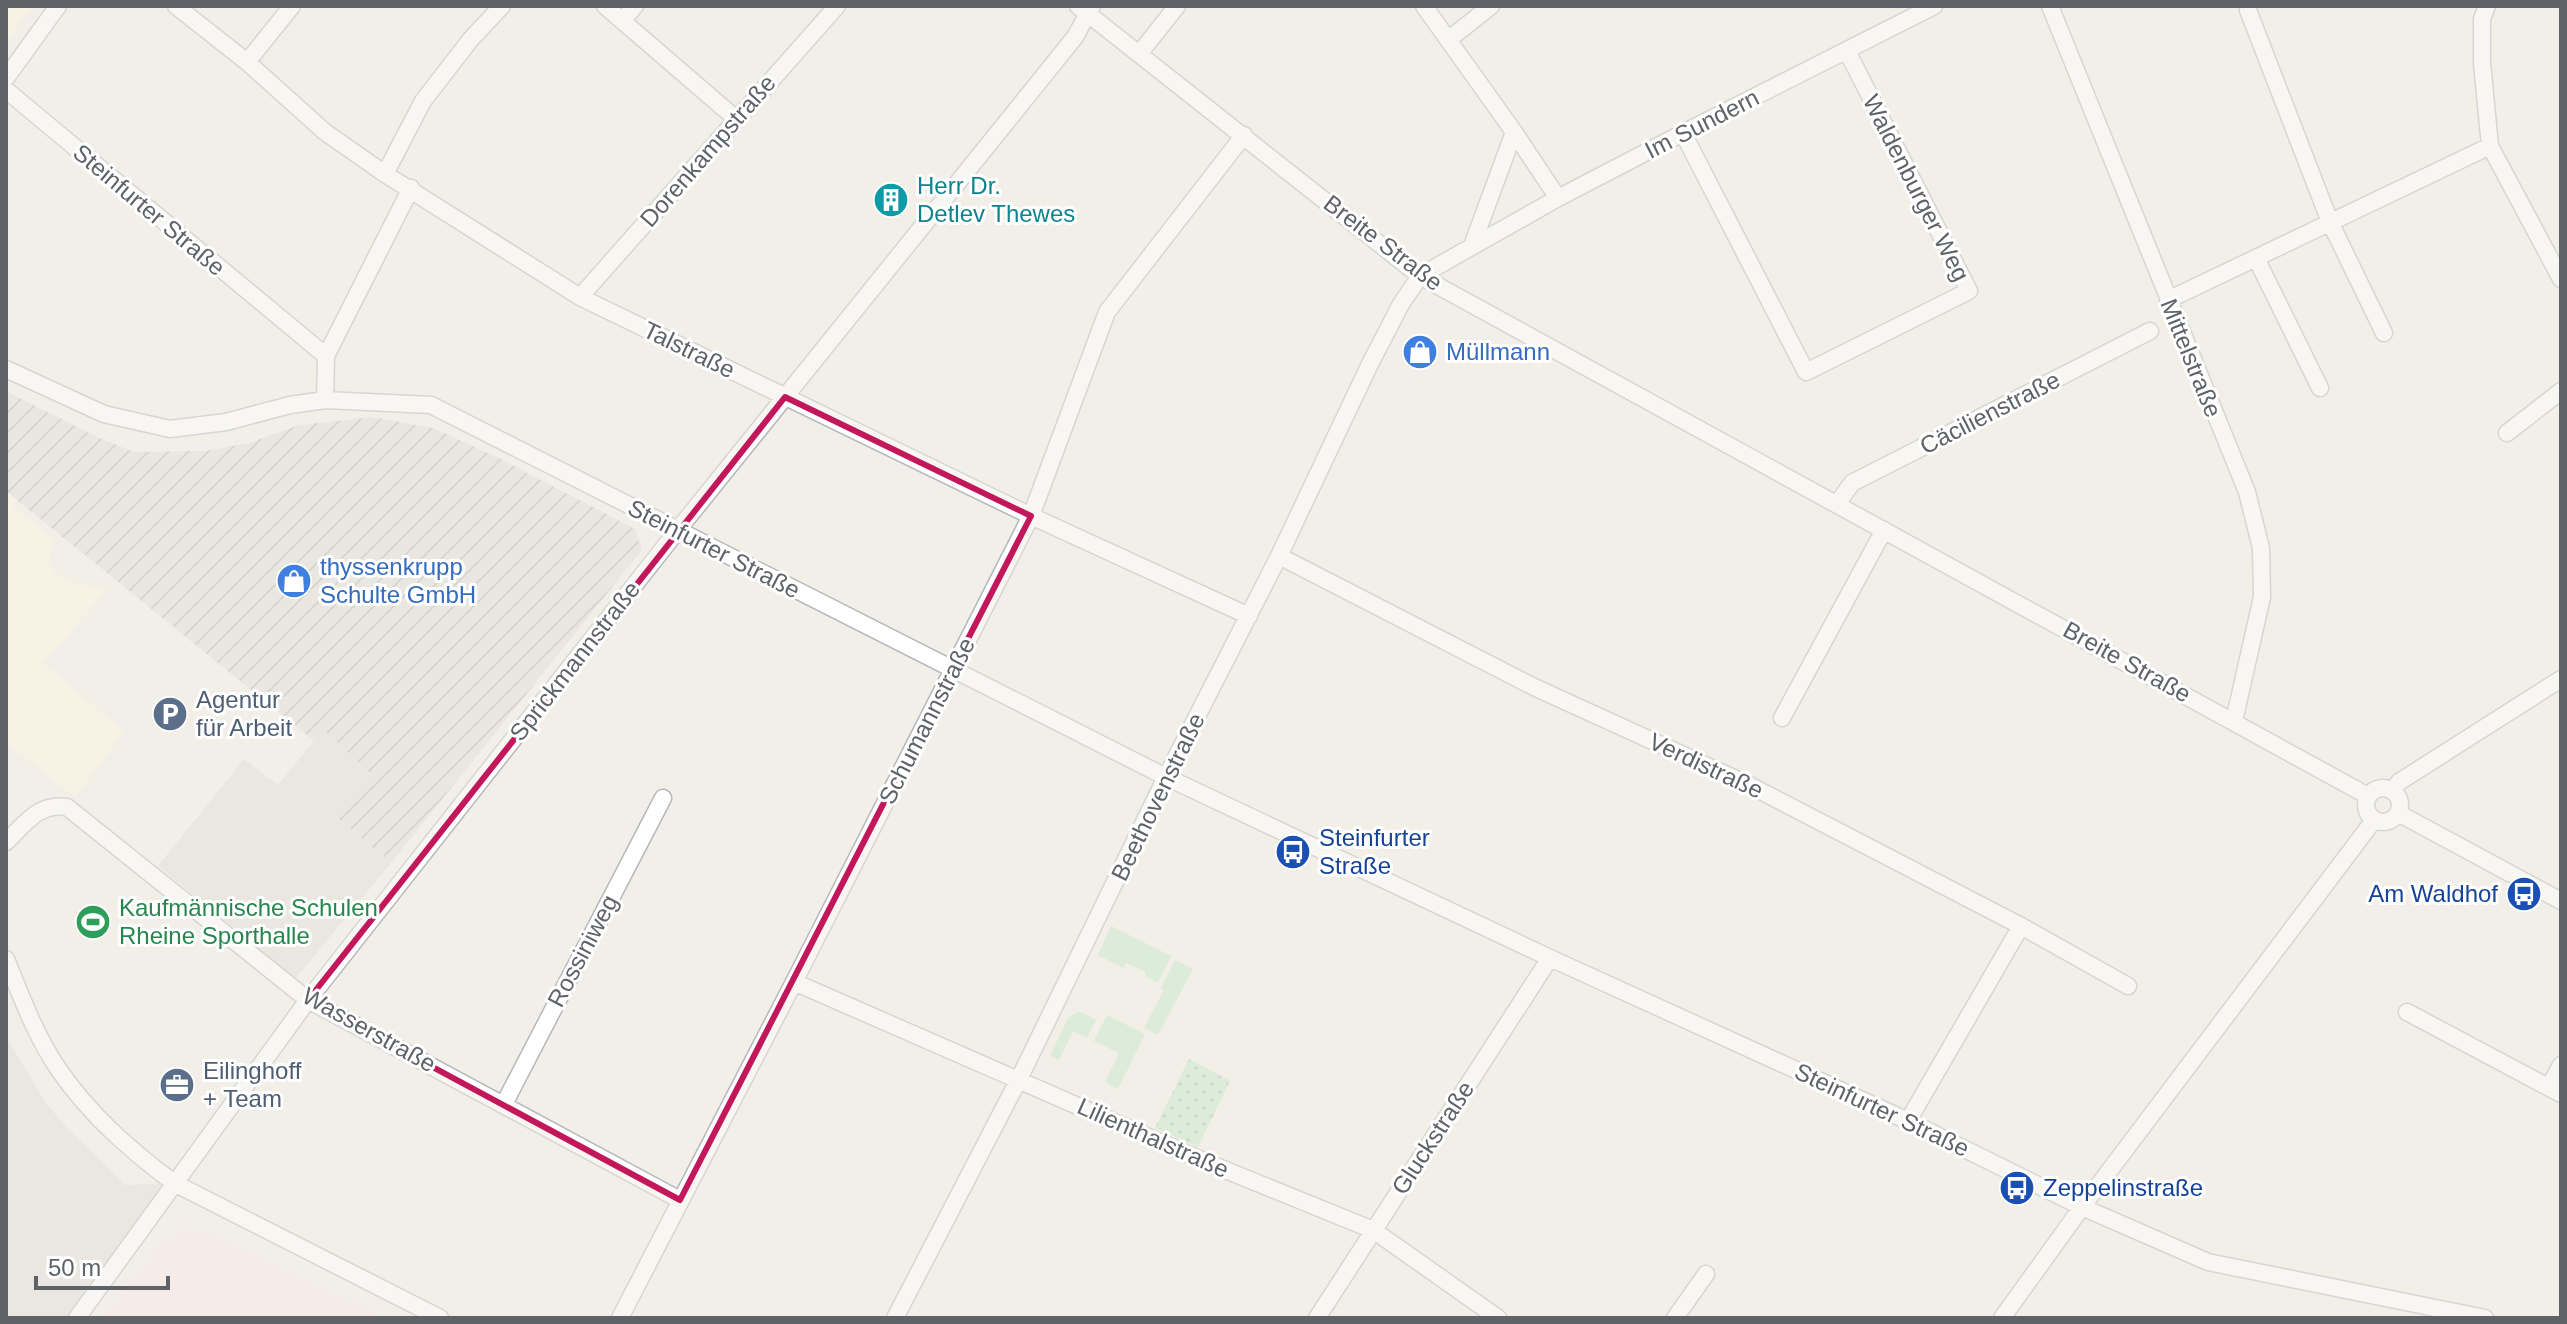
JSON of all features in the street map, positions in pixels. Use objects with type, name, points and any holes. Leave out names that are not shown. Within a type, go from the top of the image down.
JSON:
[{"type":"street","points":[[6,78],[58,6]]},
{"type":"street","name":"Talstraße","points":[[176,6],[247,62],[325,132],[385,174],[580,297],[1031,516],[1249,616]]},
{"type":"street","points":[[247,62],[292,6]]},
{"type":"street","points":[[385,174],[423,101],[471,39],[502,6]]},
{"type":"street","points":[[605,6],[735,118]]},
{"type":"street","points":[[622,21],[635,6]]},
{"type":"street","name":"Dorenkampstraße","points":[[580,297],[837,6]]},
{"type":"street","points":[[1139,54],[1177,6]]},
{"type":"street","points":[[1424,6],[1558,198]]},
{"type":"street","points":[[1448,40],[1491,6]]},
{"type":"street","name":"Im Sundern","points":[[1420,276],[1558,198],[1934,6]]},
{"type":"street","name":"Mittelstraße","points":[[2050,6],[2247,492],[2261,548],[2262,597],[2234,721]]},
{"type":"street","points":[[2487,6],[2482,19],[2482,63],[2490,146],[2561,279]]},
{"type":"street","name":"Breite Straße","points":[[1086,9],[1420,276],[2368,796]]},
{"type":"street","name":"Sprickmannstraße","points":[[77,1318],[308,1000],[677,531],[1075,37],[1086,9]]},
{"type":"street","points":[[2248,10],[2330,222],[2384,333]]},
{"type":"street","name":"Waldenburger Weg","points":[[1683,133],[1806,372],[1969,291],[1847,51]]},
{"type":"street","name":"Steinfurter Straße","points":[[6,90],[326,356]]},
{"type":"street","points":[[1472,246],[1514,132]]},
{"type":"street","name":"Schumannstraße","points":[[620,1318],[1031,516],[1107,312],[1244,135]]},
{"type":"street","points":[[2168,300],[2490,146]]},
{"type":"street","points":[[325,400],[326,356],[411,188]]},
{"type":"street","points":[[2256,258],[2320,388]]},
{"type":"street","name":"Beethovenstraße","points":[[895,1318],[1019,1079],[1166,777],[1279,556],[1369,366],[1401,304],[1420,276]]},
{"type":"street","name":"Cäcilienstraße","points":[[1837,504],[1852,483],[2150,331]]},
{"type":"street","name":"Steinfurter Straße","points":[[6,369],[104,414],[170,429],[226,422],[290,405],[325,400],[431,405],[1166,777],[1550,958],[1908,1121],[2082,1207],[2208,1262],[2440,1314],[2485,1318]]},
{"type":"street","points":[[2507,433],[2561,391]]},
{"type":"street","points":[[1782,718],[1884,530]]},
{"type":"street","name":"Verdistraße","points":[[1279,556],[1534,687],[1749,785],[2021,926],[2128,986]]},
{"type":"street","points":[[2393,791],[2399,782],[2561,679]]},
{"type":"street","points":[[2380,788],[2393,791],[2400,801],[2398,813],[2387,822],[2374,820],[2366,809],[2368,796],[2380,788]]},
{"type":"street","name":"Rossiniweg","points":[[504,1104],[663,798]]},
{"type":"street","name":"Wasserstraße","points":[[6,842],[50,805],[67,807],[308,1000],[680,1200]]},
{"type":"street","points":[[2398,813],[2561,901]]},
{"type":"street","points":[[2002,1318],[2374,820]]},
{"type":"street","points":[[1908,1121],[2021,926]]},
{"type":"street","name":"Gluckstraße","points":[[1317,1318],[1550,958]]},
{"type":"street","points":[[6,959],[45,1045],[80,1098],[136,1155],[174,1183],[440,1318]]},
{"type":"street","name":"Lilienthalstraße","points":[[794,982],[1201,1160],[1373,1230],[1498,1318]]},
{"type":"street","points":[[2407,1012],[2555,1090],[2561,1065]]},
{"type":"street","points":[[1675,1318],[1706,1274]]},
{"type":"highlighted area","points":[[785,397],[1031,516],[680,1200],[308,1000]]},
{"type":"shaded area","points":[[6,6],[32,6],[6,43]]},
{"type":"shaded area","points":[[6,391],[134,452],[205,451],[249,443],[299,425],[372,417],[433,428],[501,459],[635,529],[642,550],[391,863],[336,817],[371,774],[323,731],[314,741],[6,491]]},
{"type":"shaded area","points":[[6,491],[16,500],[12,506],[51,537],[53,543],[48,562],[55,573],[76,584],[101,587],[106,591],[43,663],[124,732],[75,797],[6,742]]},
{"type":"shaded area","points":[[323,730],[371,774],[336,818],[391,863],[295,979],[158,866],[244,759],[278,785]]},
{"type":"shaded area","points":[[6,1037],[44,1100],[66,1127],[125,1185],[174,1183],[77,1318],[6,1318]]},
{"type":"shaded area","points":[[185,1230],[208,1233],[388,1318],[103,1318],[159,1246]]},
{"type":"green space","points":[[1111,926],[1171,956],[1158,983],[1145,976],[1146,972],[1126,963],[1123,968],[1098,955]]},
{"type":"green space","points":[[1175,960],[1193,969],[1158,1035],[1144,1028],[1164,990],[1161,988]]},
{"type":"green space","points":[[1079,1011],[1096,1020],[1087,1038],[1073,1031],[1059,1060],[1050,1056],[1068,1018]]},
{"type":"green space","points":[[1107,1015],[1145,1034],[1118,1089],[1105,1082],[1119,1053],[1094,1041]]},
{"type":"green space","points":[[1189,1059],[1230,1081],[1198,1147],[1155,1128]]},
{"type":"place","name":"Herr Dr. Detlev Thewes","points":[[891,200]]},
{"type":"place","name":"Müllmann","points":[[1420,352]]},
{"type":"place","name":"thyssenkrupp Schulte GmbH","points":[[294,581]]},
{"type":"place","name":"Agentur für Arbeit","points":[[170,714]]},
{"type":"place","name":"Steinfurter Straße","points":[[1293,852]]},
{"type":"place","name":"Am Waldhof","points":[[2524,894]]},
{"type":"place","name":"Kaufmännische Schulen Rheine Sporthalle","points":[[93,922]]},
{"type":"place","name":"Eilinghoff + Team","points":[[177,1085]]},
{"type":"place","name":"Zeppelinstraße","points":[[2017,1188]]}]
